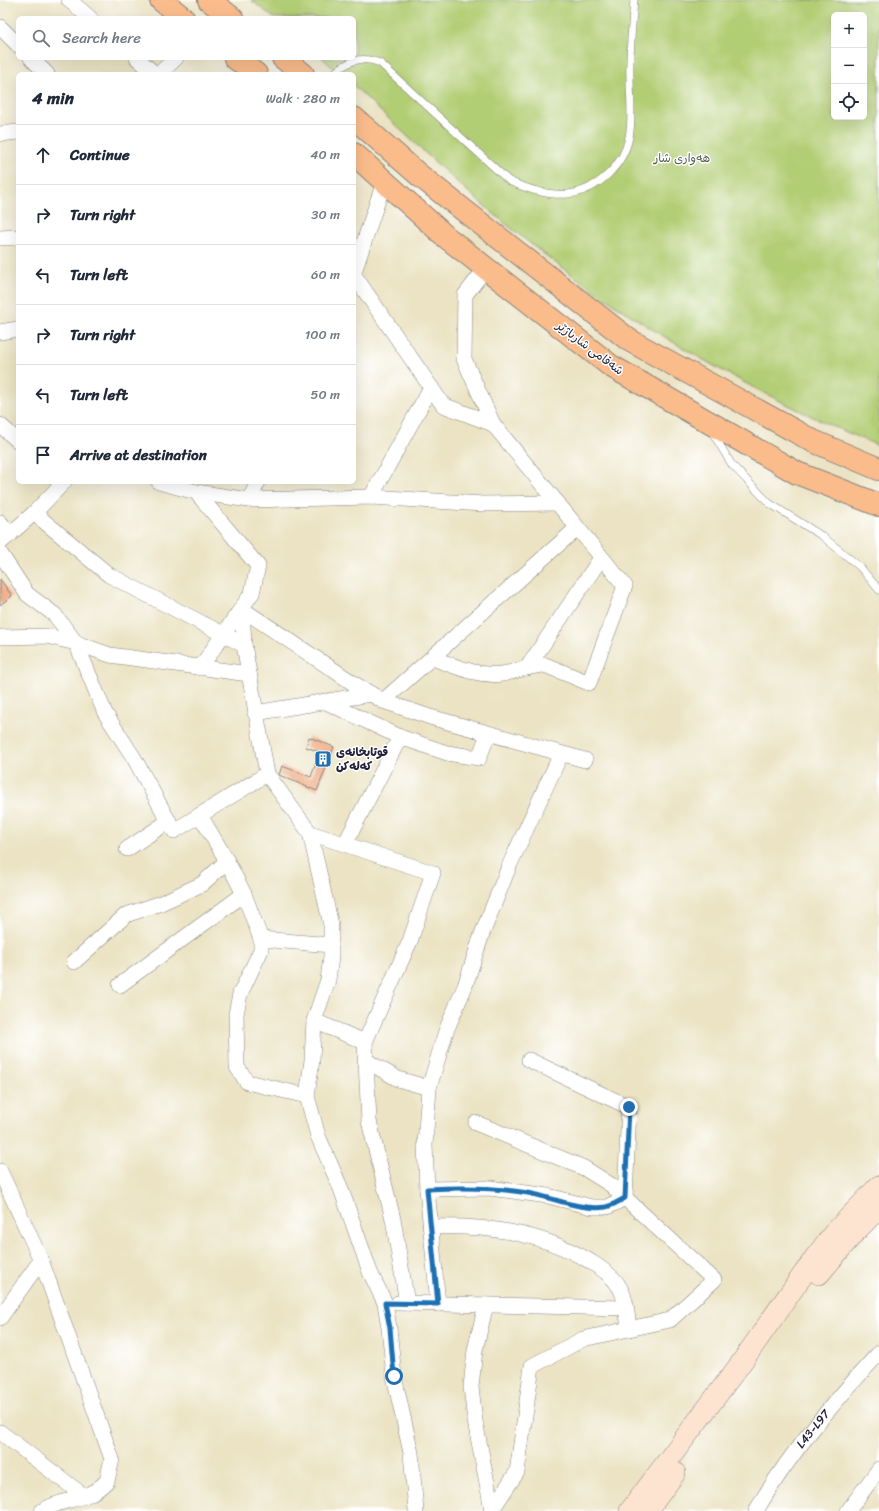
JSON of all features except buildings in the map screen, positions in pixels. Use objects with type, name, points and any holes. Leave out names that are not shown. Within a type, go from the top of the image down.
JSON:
[{"type":"main road","points":[[161,0],[181,16]]},
{"type":"main road","points":[[209,0],[229,16]]},
{"type":"main road","points":[[238,60],[253,72]]},
{"type":"main road","points":[[285,60],[300,72]]},
{"type":"main road","points":[[356,120],[419,175],[629,340],[813,441],[879,469]]},
{"type":"main road","name":"شەقامی شارباژێر","points":[[356,156],[446,237],[611,366],[797,473],[879,504]]},
{"type":"main road","points":[[392,188],[419,175]]},
{"type":"street","points":[[69,0],[88,16]]},
{"type":"street","points":[[0,27],[16,43]]},
{"type":"street","points":[[33,60],[45,72]]},
{"type":"street","points":[[139,60],[153,72]]},
{"type":"street","points":[[161,72],[174,60]]},
{"type":"street","points":[[0,134],[16,132]]},
{"type":"street","points":[[356,268],[392,188]]},
{"type":"street","points":[[0,238],[16,237]]},
{"type":"street","points":[[432,658],[465,670],[488,675],[545,666],[589,683],[625,586],[493,424],[464,358],[465,295],[486,268]]},
{"type":"street","points":[[356,278],[444,405],[493,424]]},
{"type":"street","points":[[0,332],[16,329]]},
{"type":"street","points":[[0,342],[16,338]]},
{"type":"street","points":[[371,497],[431,387]]},
{"type":"street","points":[[0,425],[16,439]]},
{"type":"street","points":[[0,522],[5,539],[34,513],[62,484]]},
{"type":"street","points":[[166,484],[196,492],[249,500],[371,497],[483,504],[558,503]]},
{"type":"street","points":[[249,500],[257,484]]},
{"type":"street","points":[[196,492],[258,566],[252,593],[200,668]]},
{"type":"street","points":[[34,513],[109,575],[244,645]]},
{"type":"street","points":[[255,713],[324,701],[377,697],[432,658],[577,528]]},
{"type":"street","points":[[0,553],[26,594],[55,615],[76,643],[105,713],[134,758],[174,831],[267,774]]},
{"type":"street","points":[[527,668],[601,558]]},
{"type":"street","points":[[242,609],[244,645],[267,774],[310,833],[330,918],[331,944],[328,980],[314,1021],[312,1060],[307,1096],[318,1136],[341,1189],[370,1272],[385,1303],[390,1328],[394,1376],[411,1452],[416,1511]]},
{"type":"street","points":[[242,609],[377,697],[430,717],[585,760]]},
{"type":"street","points":[[0,637],[46,636],[76,643],[110,655],[249,674]]},
{"type":"street","points":[[324,701],[400,737],[447,753],[479,758],[488,734]]},
{"type":"street","points":[[345,844],[400,737]]},
{"type":"street","points":[[438,1304],[430,1227],[425,1145],[429,1088],[446,1032],[466,986],[485,927],[510,864],[561,754]]},
{"type":"street","points":[[200,815],[228,862],[244,894],[261,939],[261,950],[240,994],[236,1014],[237,1067],[247,1082],[307,1096]]},
{"type":"street","points":[[127,849],[169,821]]},
{"type":"street","points":[[310,833],[433,873],[410,941],[365,1042],[369,1121],[393,1220],[407,1303]]},
{"type":"street","points":[[74,962],[126,915],[161,903],[202,884],[228,862]]},
{"type":"street","points":[[120,985],[244,894]]},
{"type":"street","points":[[261,939],[331,944]]},
{"type":"street","points":[[314,1021],[365,1042]]},
{"type":"street","points":[[366,1060],[398,1080],[429,1088]]},
{"type":"street","points":[[529,1060],[629,1107],[625,1198]]},
{"type":"street","points":[[476,1123],[584,1168],[611,1184],[714,1280],[670,1320],[583,1339],[532,1366],[517,1472],[491,1510]]},
{"type":"street","points":[[0,1171],[41,1260],[112,1459],[107,1481],[98,1489],[49,1509]]},
{"type":"street","points":[[647,1511],[671,1466],[741,1363],[829,1240],[879,1186]]},
{"type":"street","points":[[427,1189],[465,1187],[490,1188],[540,1195],[592,1207],[607,1207],[625,1198]]},
{"type":"street","points":[[630,1511],[671,1466],[756,1365],[815,1279],[854,1233],[879,1208]]},
{"type":"street","points":[[430,1227],[476,1227],[524,1234],[557,1244],[601,1268],[613,1278],[624,1297],[629,1329]]},
{"type":"street","points":[[0,1318],[41,1260]]},
{"type":"street","points":[[385,1303],[625,1308]]},
{"type":"street","points":[[486,1305],[475,1350],[471,1386],[475,1422],[491,1510]]},
{"type":"street","name":"L43-L97","points":[[756,1511],[771,1485],[833,1403],[879,1353]]},
{"type":"street","points":[[0,1432],[84,1496]]},
{"type":"street","points":[[848,1511],[879,1469]]},
{"type":"lane","points":[[356,59],[368,59],[380,63],[509,181],[526,188],[555,194],[580,192],[594,184],[615,167],[621,158],[629,138],[631,117],[630,58],[634,0]]},
{"type":"lane","points":[[336,72],[354,60]]},
{"type":"lane","points":[[704,420],[732,465],[769,503],[822,536],[860,567],[879,590]]},
{"type":"green space","name":"هەواری شار","points":[[251,0],[879,0],[879,446],[780,401],[732,376],[685,349],[594,290],[507,225],[448,174],[356,88],[356,72],[338,72],[324,60],[356,60],[356,16],[271,16]]},
{"type":"place","name":"قوتابخانەی کەلەکن","points":[[323,759]]},
{"type":"route","points":[[394,1376],[390,1328],[385,1303],[438,1304],[427,1189],[465,1187],[490,1188],[548,1196],[581,1206],[607,1207],[625,1198],[629,1107]]}]
